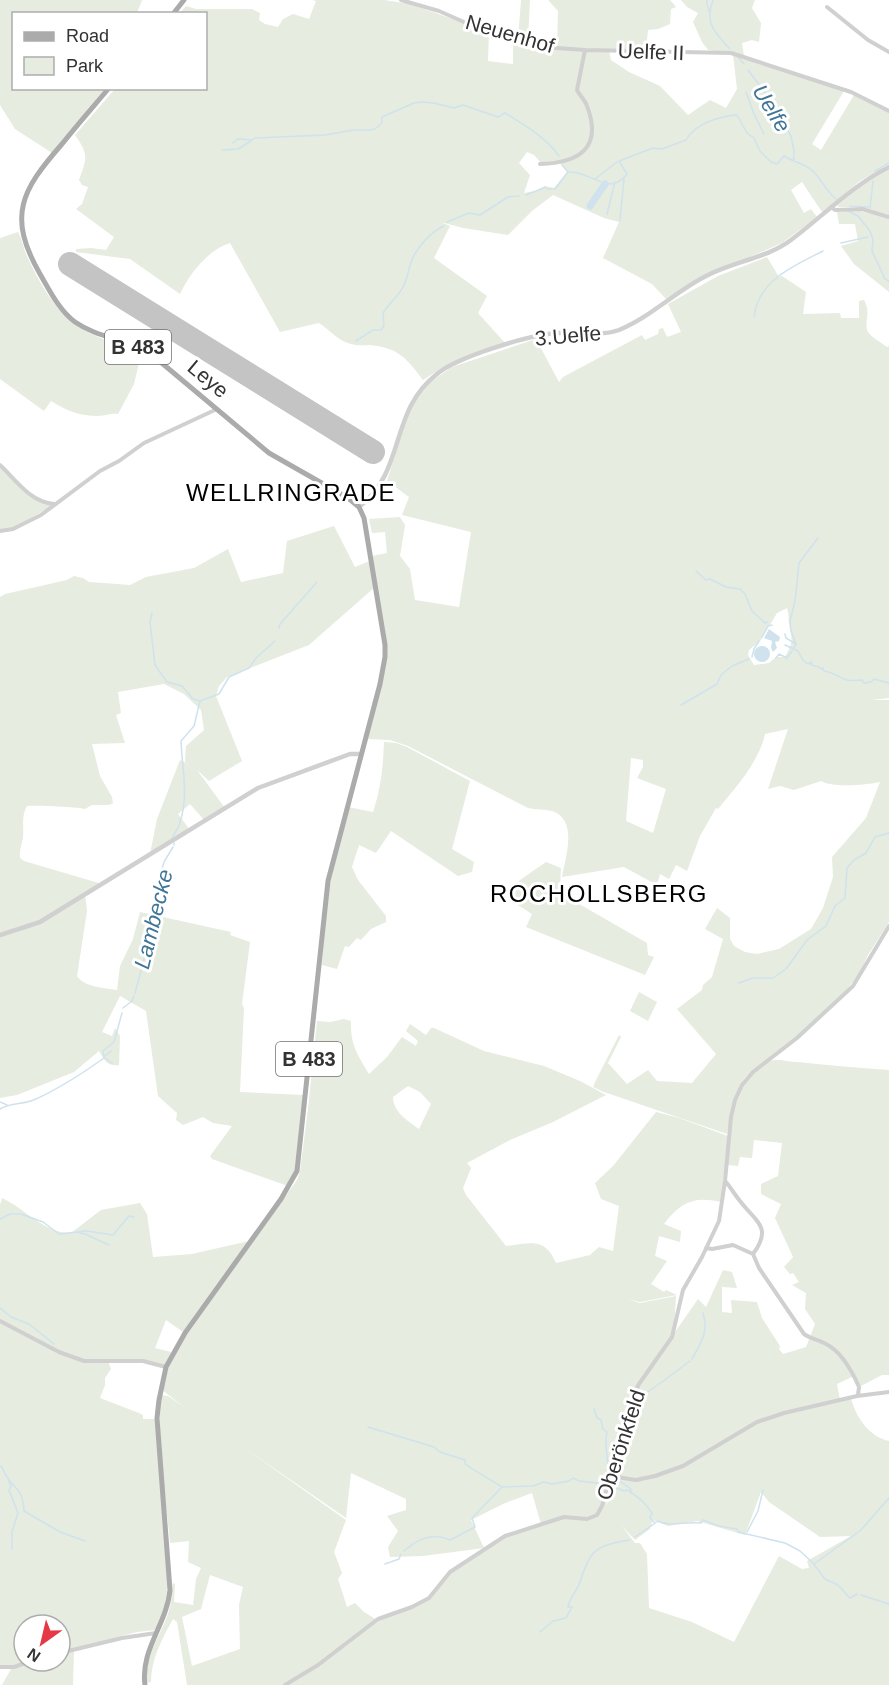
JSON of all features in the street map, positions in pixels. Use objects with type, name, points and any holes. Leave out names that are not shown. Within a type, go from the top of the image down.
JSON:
[{"type":"main road","points":[[175,12],[184,0]]},
{"type":"main road","name":"Leye","points":[[107,90],[42,166],[32,181],[25,199],[22,220],[23,235],[33,262],[54,298],[68,316],[86,328],[151,354],[277,458],[348,498],[358,507]]},
{"type":"main road","name":"B 483","points":[[145,1685],[145,1661],[167,1610],[171,1590],[158,1418],[159,1400],[166,1367],[185,1333],[281,1199],[297,1171],[327,887],[385,657],[372,558],[364,518],[358,507]]},
{"type":"street","name":"Neuenhof","points":[[401,0],[439,11],[473,26],[536,45],[585,50]]},
{"type":"street","points":[[827,7],[868,40],[889,51]]},
{"type":"street","name":"Uelfe II","points":[[585,50],[691,53],[717,51],[748,58],[851,92],[889,111]]},
{"type":"street","points":[[540,164],[570,160],[582,155],[588,145],[592,131],[588,109],[577,90],[585,50]]},
{"type":"street","name":"3.Uelfe","points":[[358,507],[376,491],[387,473],[401,424],[412,401],[423,386],[443,369],[459,361],[535,336],[558,333],[597,334],[618,330],[706,275],[782,246],[861,184],[889,167]]},
{"type":"street","points":[[831,207],[834,210],[862,209],[889,217]]},
{"type":"street","points":[[0,531],[27,523],[144,443],[217,409]]},
{"type":"street","points":[[0,465],[30,495],[42,502],[55,504]]},
{"type":"street","points":[[0,935],[40,922],[261,786],[353,753],[361,754]]},
{"type":"street","name":"Oberönkfeld","points":[[285,1685],[318,1665],[378,1619],[412,1607],[429,1598],[450,1572],[505,1536],[561,1518],[593,1518],[598,1513],[602,1506],[631,1400],[639,1384],[672,1337],[683,1290],[721,1214],[733,1108],[742,1085],[748,1076],[797,1038],[853,986],[889,926]]},
{"type":"street","points":[[725,1181],[761,1224],[762,1241],[754,1256]]},
{"type":"street","points":[[706,1248],[712,1250],[733,1245],[754,1256],[776,1294],[804,1334],[828,1345],[842,1358],[859,1387],[857,1396]]},
{"type":"street","points":[[0,1321],[58,1352],[84,1361],[143,1361],[166,1367]]},
{"type":"street","points":[[610,1476],[636,1480],[655,1476],[683,1466],[757,1422],[784,1413],[857,1396],[889,1392]]},
{"type":"street","points":[[72,1650],[122,1638],[156,1633]]},
{"type":"green space","points":[[0,0],[142,0],[137,12],[12,12],[12,90],[104,90],[52,153],[15,129],[0,105]]},
{"type":"green space","points":[[312,0],[384,0],[410,4],[489,32],[488,61],[513,64],[513,39],[527,44],[584,51],[578,90],[586,51],[609,51],[611,60],[629,72],[660,86],[688,115],[710,100],[726,108],[737,89],[733,55],[844,91],[812,144],[821,150],[854,95],[887,111],[889,113],[889,164],[860,181],[822,212],[802,182],[791,190],[804,213],[811,209],[817,217],[782,243],[694,281],[666,299],[652,284],[603,258],[619,222],[604,218],[553,195],[532,211],[508,235],[441,222],[450,226],[434,258],[487,296],[478,313],[506,344],[442,368],[423,380],[401,355],[380,346],[346,343],[319,323],[280,332],[230,243],[214,251],[201,263],[180,294],[130,259],[76,252],[76,249],[91,248],[106,250],[114,237],[76,209],[82,204],[88,187],[82,185],[79,180],[84,166],[85,152],[75,135],[114,90],[207,90],[207,12],[181,12],[186,6],[196,9],[252,9],[260,13],[259,20],[278,27],[283,19],[293,14],[309,19],[316,1]],"holes":[[[527,152],[534,155],[541,163],[560,163],[567,172],[554,188],[545,186],[524,193],[530,175],[519,163]]]},
{"type":"green space","points":[[521,0],[530,0],[528,42],[518,39]]},
{"type":"green space","points":[[548,0],[670,0],[676,7],[671,9],[670,24],[648,30],[646,50],[557,48],[558,11]]},
{"type":"green space","points":[[681,0],[755,0],[752,8],[761,23],[759,42],[752,40],[742,43],[744,56],[708,50],[693,22],[698,13],[687,7]]},
{"type":"green space","points":[[889,169],[889,215],[860,207],[838,207],[863,185]]},
{"type":"green space","points":[[855,210],[889,218],[889,292],[854,264],[841,246],[858,241],[855,224],[839,224],[837,212]]},
{"type":"green space","points":[[18,232],[37,276],[49,296],[65,315],[91,334],[145,353],[139,363],[134,384],[118,414],[98,416],[79,414],[51,401],[44,411],[0,379],[0,238]]},
{"type":"green space","points":[[767,257],[779,277],[782,276],[806,292],[803,314],[840,313],[841,318],[859,318],[859,301],[864,300],[868,332],[887,347],[889,346],[889,698],[871,700],[889,700],[889,922],[859,974],[845,992],[798,1036],[743,1080],[734,1099],[727,1134],[593,1087],[619,1035],[621,1037],[608,1063],[627,1084],[648,1070],[657,1081],[692,1083],[716,1054],[677,1009],[702,990],[703,985],[712,977],[723,939],[705,929],[717,908],[730,918],[730,939],[734,946],[745,952],[757,954],[779,949],[811,929],[823,908],[833,877],[832,857],[866,818],[880,782],[841,785],[821,781],[794,790],[780,786],[768,789],[788,729],[765,734],[752,764],[718,809],[716,808],[700,836],[687,871],[676,865],[669,879],[660,874],[657,885],[624,867],[562,877],[568,831],[560,816],[552,811],[528,808],[408,746],[390,740],[368,739],[386,658],[372,556],[387,553],[385,532],[372,533],[369,519],[400,517],[405,525],[400,556],[410,569],[415,600],[459,607],[471,532],[402,515],[409,497],[387,481],[404,425],[415,400],[429,383],[452,367],[536,339],[559,382],[563,377],[642,335],[645,340],[658,334],[659,329],[663,328],[667,337],[681,332],[668,304],[718,276]],"holes":[[[787,608],[792,640],[785,657],[776,657],[769,663],[754,665],[748,655],[749,650],[761,640],[777,613]],[[631,758],[643,760],[643,767],[637,778],[666,789],[653,833],[626,821]]]},
{"type":"green space","points":[[0,466],[38,501],[52,506],[13,528],[0,530]]},
{"type":"green space","points":[[334,526],[355,567],[370,561],[375,587],[309,645],[227,677],[219,686],[216,696],[242,761],[209,781],[197,770],[225,808],[204,820],[190,804],[178,814],[190,830],[150,854],[157,819],[180,760],[190,765],[185,762],[186,746],[204,730],[201,710],[184,694],[164,684],[118,692],[121,713],[116,715],[125,743],[92,744],[100,776],[113,803],[92,805],[85,809],[27,806],[23,818],[20,852],[20,858],[24,861],[102,884],[85,894],[87,911],[77,976],[89,985],[117,990],[120,966],[133,939],[140,912],[231,932],[230,935],[250,942],[242,1004],[244,1008],[240,1092],[304,1095],[295,1170],[288,1186],[212,1159],[210,1156],[232,1126],[213,1123],[203,1117],[183,1125],[176,1120],[177,1113],[158,1096],[146,1011],[120,996],[102,1032],[112,1036],[115,1028],[120,1036],[119,1065],[109,1064],[99,1051],[74,1072],[17,1095],[0,1098],[0,597],[67,580],[74,576],[89,582],[130,585],[146,577],[194,568],[228,549],[241,582],[283,573],[287,541]]},
{"type":"green space","points":[[384,742],[407,747],[470,781],[452,849],[474,862],[472,872],[458,876],[391,831],[376,853],[359,845],[352,867],[358,880],[386,916],[386,922],[371,929],[361,940],[357,938],[349,947],[345,946],[337,969],[322,965],[327,896],[348,807],[373,812],[381,777]]},
{"type":"green space","points":[[546,862],[561,868],[560,888],[567,897],[647,943],[648,955],[654,957],[645,975],[526,927],[532,914],[513,902],[511,892],[520,880]]},
{"type":"green space","points":[[639,992],[657,1002],[648,1021],[630,1011]]},
{"type":"green space","points":[[344,1019],[351,1021],[355,1049],[369,1074],[387,1057],[402,1037],[416,1046],[418,1041],[406,1031],[410,1024],[426,1035],[431,1028],[434,1028],[484,1051],[544,1066],[606,1095],[467,1163],[471,1168],[463,1188],[466,1195],[506,1246],[530,1243],[542,1245],[556,1263],[590,1255],[599,1247],[613,1251],[619,1206],[601,1199],[595,1183],[613,1166],[656,1112],[728,1136],[721,1202],[703,1200],[689,1202],[676,1210],[664,1224],[681,1231],[680,1242],[659,1236],[655,1256],[667,1261],[651,1284],[664,1292],[666,1290],[677,1295],[640,1302],[627,1299],[640,1303],[676,1296],[674,1330],[653,1364],[698,1299],[706,1307],[723,1270],[732,1272],[737,1288],[722,1287],[722,1312],[732,1313],[731,1300],[757,1302],[762,1318],[783,1354],[806,1347],[815,1324],[805,1309],[806,1293],[792,1285],[799,1282],[793,1273],[790,1274],[784,1267],[793,1257],[775,1218],[781,1204],[761,1194],[761,1184],[778,1176],[782,1143],[754,1140],[752,1158],[740,1157],[738,1166],[728,1165],[735,1105],[747,1078],[757,1068],[773,1060],[889,1070],[889,1375],[882,1375],[859,1387],[854,1376],[837,1384],[840,1400],[851,1399],[869,1431],[889,1441],[889,1685],[187,1685],[177,1622],[173,1619],[155,1657],[151,1682],[146,1683],[151,1652],[170,1607],[173,1583],[175,1584],[174,1602],[193,1605],[196,1579],[201,1568],[188,1562],[189,1541],[170,1543],[161,1449],[161,1395],[168,1396],[184,1407],[162,1390],[168,1368],[184,1339],[297,1180],[308,1109],[317,1021],[330,1022]],"holes":[[[408,1086],[420,1092],[431,1104],[419,1129],[398,1112],[393,1097]],[[243,1447],[346,1518],[351,1473],[406,1499],[406,1510],[387,1516],[398,1531],[388,1547],[390,1557],[423,1556],[484,1548],[471,1520],[532,1493],[541,1524],[500,1539],[446,1576],[424,1602],[377,1620],[355,1603],[347,1607],[338,1579],[342,1573],[334,1552],[346,1520]],[[713,1450],[684,1467],[636,1481],[611,1477],[605,1498],[609,1506],[604,1499],[610,1476],[636,1480],[683,1466]],[[761,1492],[769,1502],[820,1537],[851,1536],[807,1561],[809,1568],[802,1569],[779,1556],[734,1642],[692,1622],[649,1608],[647,1554],[640,1543],[635,1543],[621,1525],[635,1540],[650,1529],[653,1520],[668,1526],[697,1521],[745,1535]],[[210,1575],[243,1587],[239,1605],[240,1649],[192,1666],[182,1617],[201,1609]]]},
{"type":"green space","points":[[2,1198],[43,1225],[71,1233],[101,1210],[140,1203],[147,1214],[153,1257],[192,1254],[249,1241],[183,1332],[166,1320],[155,1348],[171,1352],[165,1366],[152,1362],[108,1361],[111,1369],[105,1378],[100,1398],[139,1413],[143,1415],[143,1419],[155,1419],[168,1583],[165,1608],[155,1630],[137,1632],[72,1649],[72,1613],[12,1613],[12,1666],[0,1666],[0,1205]]},
{"type":"green space","points":[[74,1650],[73,1685],[2,1685],[12,1669],[12,1673],[72,1673],[72,1651]]},
{"type":"water","points":[[769,629],[780,637],[779,641],[775,642],[777,648],[773,652],[772,641],[764,638]]},
{"type":"water","points":[[762,646],[770,654],[762,662],[754,654]]},
{"type":"waterway","name":"Uelfe","points":[[707,0],[709,11]]},
{"type":"waterway","name":"Uelfe","points":[[713,0],[710,15],[712,27],[730,49]]},
{"type":"waterway","name":"Uelfe","points":[[738,57],[744,64]]},
{"type":"waterway","name":"Uelfe","points":[[748,70],[769,98],[791,136],[794,161]]},
{"type":"waterway","points":[[746,92],[764,134]]},
{"type":"waterway","points":[[233,143],[238,139],[325,135],[375,129],[382,123],[382,117],[421,102],[454,108],[463,105],[498,117],[505,113],[541,137],[559,156]]},
{"type":"waterway","points":[[569,172],[577,172],[613,184],[627,174],[619,161],[653,148],[662,149],[686,140],[701,125],[723,117],[737,115],[747,133],[754,138],[760,151],[771,162],[777,164],[784,156],[807,167],[814,172],[836,199]]},
{"type":"waterway","points":[[222,150],[238,149],[251,141]]},
{"type":"waterway","points":[[595,179],[617,162]]},
{"type":"waterway","points":[[875,171],[889,163]]},
{"type":"waterway","points":[[562,165],[567,171]]},
{"type":"waterway","points":[[547,189],[555,189],[568,172]]},
{"type":"waterway","points":[[620,220],[624,179]]},
{"type":"waterway","points":[[870,208],[873,181]]},
{"type":"waterway","points":[[607,214],[615,182]]},
{"type":"waterway","points":[[590,206],[605,184]]},
{"type":"waterway","points":[[526,195],[546,187]]},
{"type":"waterway","points":[[447,222],[469,213],[480,215],[508,197],[519,196]]},
{"type":"waterway","points":[[850,206],[868,207]]},
{"type":"waterway","name":"Uelfe","points":[[848,211],[858,216],[870,231],[873,240],[872,251],[885,279],[889,281]]},
{"type":"waterway","points":[[356,341],[373,330],[381,330],[384,326],[383,313],[403,287],[414,255],[430,236],[444,226]]},
{"type":"waterway","points":[[841,243],[868,237]]},
{"type":"waterway","points":[[754,317],[762,293],[770,284],[789,269],[823,251]]},
{"type":"waterway","points":[[796,644],[790,621],[795,601],[799,563],[818,538]]},
{"type":"waterway","points":[[696,571],[706,580],[710,579],[726,587],[740,589],[745,594],[752,611],[765,623],[767,622]]},
{"type":"waterway","points":[[279,628],[317,582]]},
{"type":"waterway","name":"Lambecke","points":[[152,613],[150,622],[155,665],[167,682],[182,686],[193,699],[200,701],[194,726],[181,741],[184,802],[183,812],[172,839]]},
{"type":"waterway","points":[[762,637],[768,626],[772,625]]},
{"type":"waterway","points":[[785,634],[786,638],[796,644],[793,649]]},
{"type":"waterway","points":[[200,701],[219,694],[229,677],[249,668],[256,658],[275,641]]},
{"type":"waterway","points":[[752,657],[759,641]]},
{"type":"waterway","points":[[785,645],[798,651],[808,664],[812,662],[811,665],[823,668],[824,671],[847,680],[862,680],[864,683],[874,679],[889,683]]},
{"type":"waterway","points":[[776,658],[779,654],[787,658],[792,651]]},
{"type":"waterway","points":[[681,705],[717,684],[721,675],[732,666],[749,659]]},
{"type":"waterway","points":[[739,983],[753,978],[773,978],[786,969],[807,940],[826,926],[835,906],[845,898],[847,868],[854,860],[866,853],[875,837],[889,833]]},
{"type":"waterway","name":"Lambecke","points":[[135,993],[152,930],[156,890],[164,862],[173,847]]},
{"type":"waterway","name":"Lambecke","points":[[123,1008],[132,1001],[134,996]]},
{"type":"waterway","name":"Lambecke","points":[[0,1109],[45,1095],[104,1058],[103,1051],[114,1042],[122,1013]]},
{"type":"waterway","points":[[105,1056],[111,1051]]},
{"type":"waterway","points":[[105,1058],[112,1063]]},
{"type":"waterway","name":"Lambecke","points":[[0,1102],[7,1105]]},
{"type":"waterway","points":[[0,1219],[10,1214],[21,1214],[43,1222],[59,1234],[87,1231],[113,1235],[129,1216],[134,1217]]},
{"type":"waterway","points":[[80,1233],[109,1245]]},
{"type":"waterway","points":[[0,1308],[11,1317],[29,1324],[54,1344]]},
{"type":"waterway","points":[[692,1359],[705,1332],[703,1313]]},
{"type":"waterway","points":[[666,1379],[690,1361]]},
{"type":"waterway","points":[[631,1406],[635,1398],[665,1380]]},
{"type":"waterway","points":[[594,1409],[597,1418],[601,1420],[603,1429],[607,1432],[607,1480]]},
{"type":"waterway","points":[[368,1427],[434,1447],[440,1452],[465,1460],[465,1464],[502,1487]]},
{"type":"waterway","points":[[1,1466],[20,1494],[24,1511],[60,1532],[85,1541]]},
{"type":"waterway","points":[[614,1468],[617,1474]]},
{"type":"waterway","points":[[8,1478],[11,1487],[9,1490],[18,1513],[12,1532],[12,1549]]},
{"type":"waterway","points":[[404,1551],[425,1538],[437,1537],[450,1540],[475,1527],[472,1518],[502,1487],[533,1486],[544,1482],[552,1484],[573,1478],[579,1481],[606,1484]]},
{"type":"waterway","points":[[613,1481],[618,1480],[631,1489],[630,1492],[652,1513],[650,1518],[655,1523],[658,1521],[667,1524],[701,1523],[703,1520],[737,1529],[738,1532],[785,1543],[800,1551],[825,1579],[838,1585],[850,1598],[857,1594]]},
{"type":"waterway","points":[[610,1485],[630,1491]]},
{"type":"waterway","points":[[747,1532],[758,1511],[763,1490]]},
{"type":"waterway","points":[[814,1564],[861,1530],[889,1498]]},
{"type":"waterway","points":[[635,1537],[654,1524]]},
{"type":"waterway","points":[[540,1632],[553,1621],[566,1618],[572,1607],[568,1607],[570,1600],[591,1556],[601,1547],[629,1540]]},
{"type":"waterway","points":[[385,1564],[399,1559],[401,1554]]},
{"type":"waterway","points":[[861,1595],[889,1604]]},
{"type":"runway","points":[[70,264],[373,452]]},
{"type":"district","name":"WELLRINGRADE","points":[[291,493]]},
{"type":"district","name":"ROCHOLLSBERG","points":[[599,894]]}]
